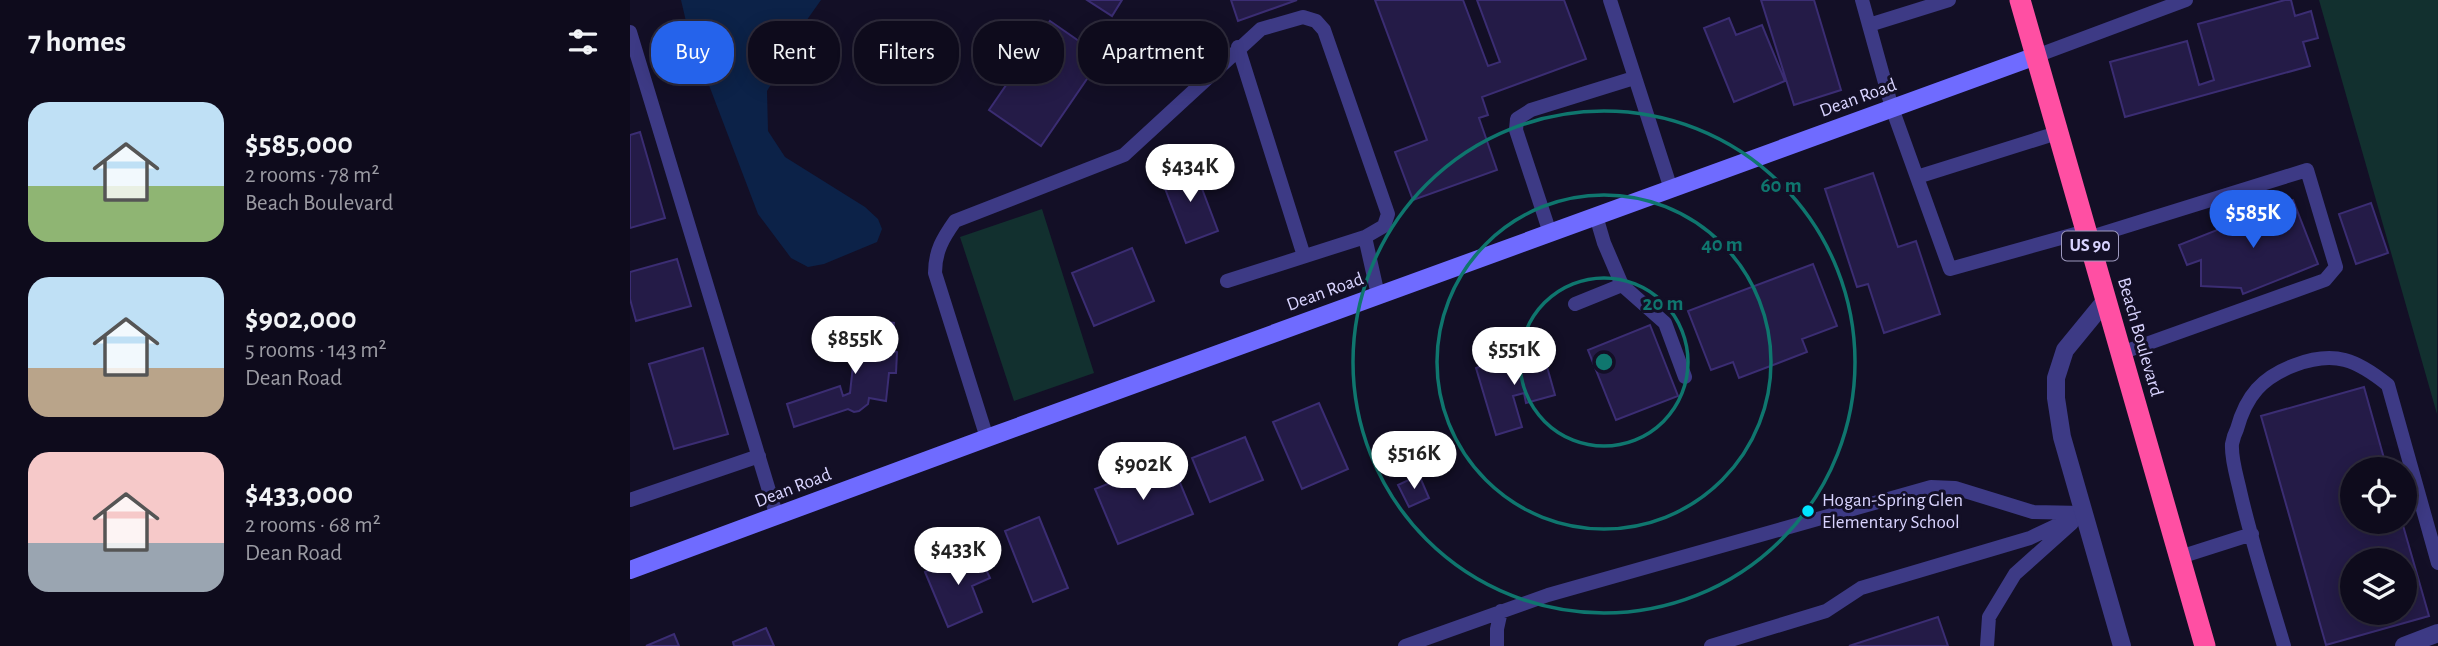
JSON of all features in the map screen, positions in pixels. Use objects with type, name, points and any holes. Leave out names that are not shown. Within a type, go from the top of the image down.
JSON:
[{"type":"highway","name":"Beach Boulevard","points":[[2020,0],[2205,646]]},
{"type":"main road","name":"Dean Road","points":[[630,570],[2036,56]]},
{"type":"street","points":[[2106,300],[2065,350],[2056,378],[2057,416],[2122,646]]},
{"type":"street","points":[[2404,646],[2438,633]]},
{"type":"lane","points":[[1610,0],[1671,189]]},
{"type":"lane","points":[[1862,0],[1892,108],[1950,269],[2087,234],[2307,170],[2336,267],[2325,281],[2121,353]]},
{"type":"lane","points":[[1869,25],[1950,0]]},
{"type":"lane","points":[[2036,56],[2158,4],[2186,0]]},
{"type":"lane","points":[[987,438],[934,273],[935,256],[942,239],[955,221],[1124,155],[1238,47],[1261,29],[1303,17],[1316,22],[1324,30],[1388,214],[1384,226],[1365,237],[1227,281]]},
{"type":"lane","points":[[630,32],[777,517]]},
{"type":"lane","points":[[1238,47],[1304,256]]},
{"type":"lane","points":[[1550,233],[1516,130],[1517,119],[1531,110],[1634,78]]},
{"type":"lane","points":[[1917,177],[2057,132]]},
{"type":"lane","points":[[1596,216],[1622,285],[1665,323],[1685,377]]},
{"type":"lane","points":[[1365,237],[1378,295]]},
{"type":"lane","points":[[1575,304],[1622,285]]},
{"type":"lane","points":[[2284,646],[2252,534],[2232,444],[2241,415],[2253,391],[2272,376],[2296,364],[2325,359],[2350,360],[2369,370],[2388,386],[2438,563]]},
{"type":"lane","points":[[630,500],[759,456]]},
{"type":"lane","points":[[1405,646],[1561,591],[1931,487],[1955,488],[2033,512],[2083,513]]},
{"type":"lane","points":[[1712,646],[1826,611],[1861,589],[2030,538],[2083,513]]},
{"type":"lane","points":[[1987,646],[1989,617],[2015,574],[2083,513]]},
{"type":"lane","points":[[2180,557],[2252,534]]},
{"type":"lane","points":[[1497,646],[1501,611]]},
{"type":"green space","points":[[2319,0],[2438,0],[2437,414]]},
{"type":"green space","points":[[1042,209],[1094,373],[1014,401],[960,237]]},
{"type":"water","points":[[681,0],[821,0],[806,21],[748,21],[748,84],[771,84],[767,91],[768,131],[785,157],[865,207],[878,219],[882,229],[877,242],[824,264],[808,267],[791,258],[758,214],[709,84],[734,84],[734,21],[686,21]]},
{"type":"building","points":[[1087,0],[1122,0],[1112,16]]},
{"type":"building","points":[[1231,0],[1297,0],[1238,21]]},
{"type":"building","points":[[1375,0],[1463,0],[1488,66],[1500,62],[1477,0],[1564,0],[1586,59],[1482,97],[1488,115],[1479,118],[1497,170],[1413,200],[1395,152],[1427,140]]},
{"type":"building","points":[[1761,0],[1814,0],[1841,90],[1794,105]]},
{"type":"building","points":[[2291,0],[2295,16],[2311,11],[2318,38],[2303,42],[2310,66],[2125,117],[2110,62],[2187,41],[2199,85],[2214,80],[2198,24]]},
{"type":"building","points":[[1729,18],[1736,35],[1762,25],[1785,81],[1734,102],[1704,28]]},
{"type":"building","points":[[1064,31],[1078,40],[1078,84],[1083,84],[1041,146],[989,110],[1007,84],[1064,84]]},
{"type":"building","points":[[640,132],[665,218],[630,228],[630,135]]},
{"type":"building","points":[[1193,165],[1218,231],[1186,243],[1161,178]]},
{"type":"building","points":[[1873,173],[1898,247],[1916,241],[1940,314],[1884,333],[1868,284],[1857,287],[1825,189]]},
{"type":"building","points":[[2293,200],[2318,264],[2243,294],[2241,288],[2201,286],[2201,260],[2187,265],[2179,245]]},
{"type":"building","points":[[2371,203],[2388,253],[2356,264],[2339,214]]},
{"type":"building","points":[[1132,248],[1154,301],[1094,326],[1072,273]]},
{"type":"building","points":[[677,259],[691,306],[636,321],[630,299],[630,272]]},
{"type":"building","points":[[1813,264],[1837,326],[1802,339],[1807,352],[1739,378],[1733,362],[1711,370],[1688,311]]},
{"type":"building","points":[[858,319],[894,323],[891,351],[897,352],[896,373],[889,373],[886,401],[869,398],[868,404],[859,411],[848,409],[794,427],[787,404],[840,386],[843,396],[850,393]]},
{"type":"building","points":[[1650,325],[1678,396],[1616,420],[1588,350]]},
{"type":"building","points":[[703,348],[728,434],[674,449],[649,364]]},
{"type":"building","points":[[1542,349],[1555,395],[1526,403],[1524,393],[1513,396],[1522,427],[1496,435],[1476,368]]},
{"type":"building","points":[[2364,387],[2384,457],[2340,457],[2340,534],[2405,534],[2409,548],[2340,548],[2340,625],[2397,625],[2326,645],[2261,416]]},
{"type":"building","points":[[1319,403],[1348,469],[1302,489],[1273,422]]},
{"type":"building","points":[[1245,437],[1263,480],[1210,502],[1192,458]]},
{"type":"building","points":[[1164,461],[1172,480],[1178,478],[1193,514],[1118,544],[1095,489]]},
{"type":"building","points":[[1419,475],[1429,498],[1409,507],[1398,485]]},
{"type":"building","points":[[1039,517],[1068,588],[1033,602],[1005,531]]},
{"type":"building","points":[[977,550],[990,578],[972,586],[982,612],[948,627],[925,572]]},
{"type":"building","points":[[2417,574],[2429,616],[2417,619]]},
{"type":"building","points":[[1938,617],[1948,646],[1849,646]]},
{"type":"building","points":[[766,628],[774,646],[734,646],[733,642]]},
{"type":"building","points":[[674,634],[679,646],[646,646]]},
{"type":"place","name":"Hogan-Spring Glen Elementary School","points":[[1808,511]]}]
